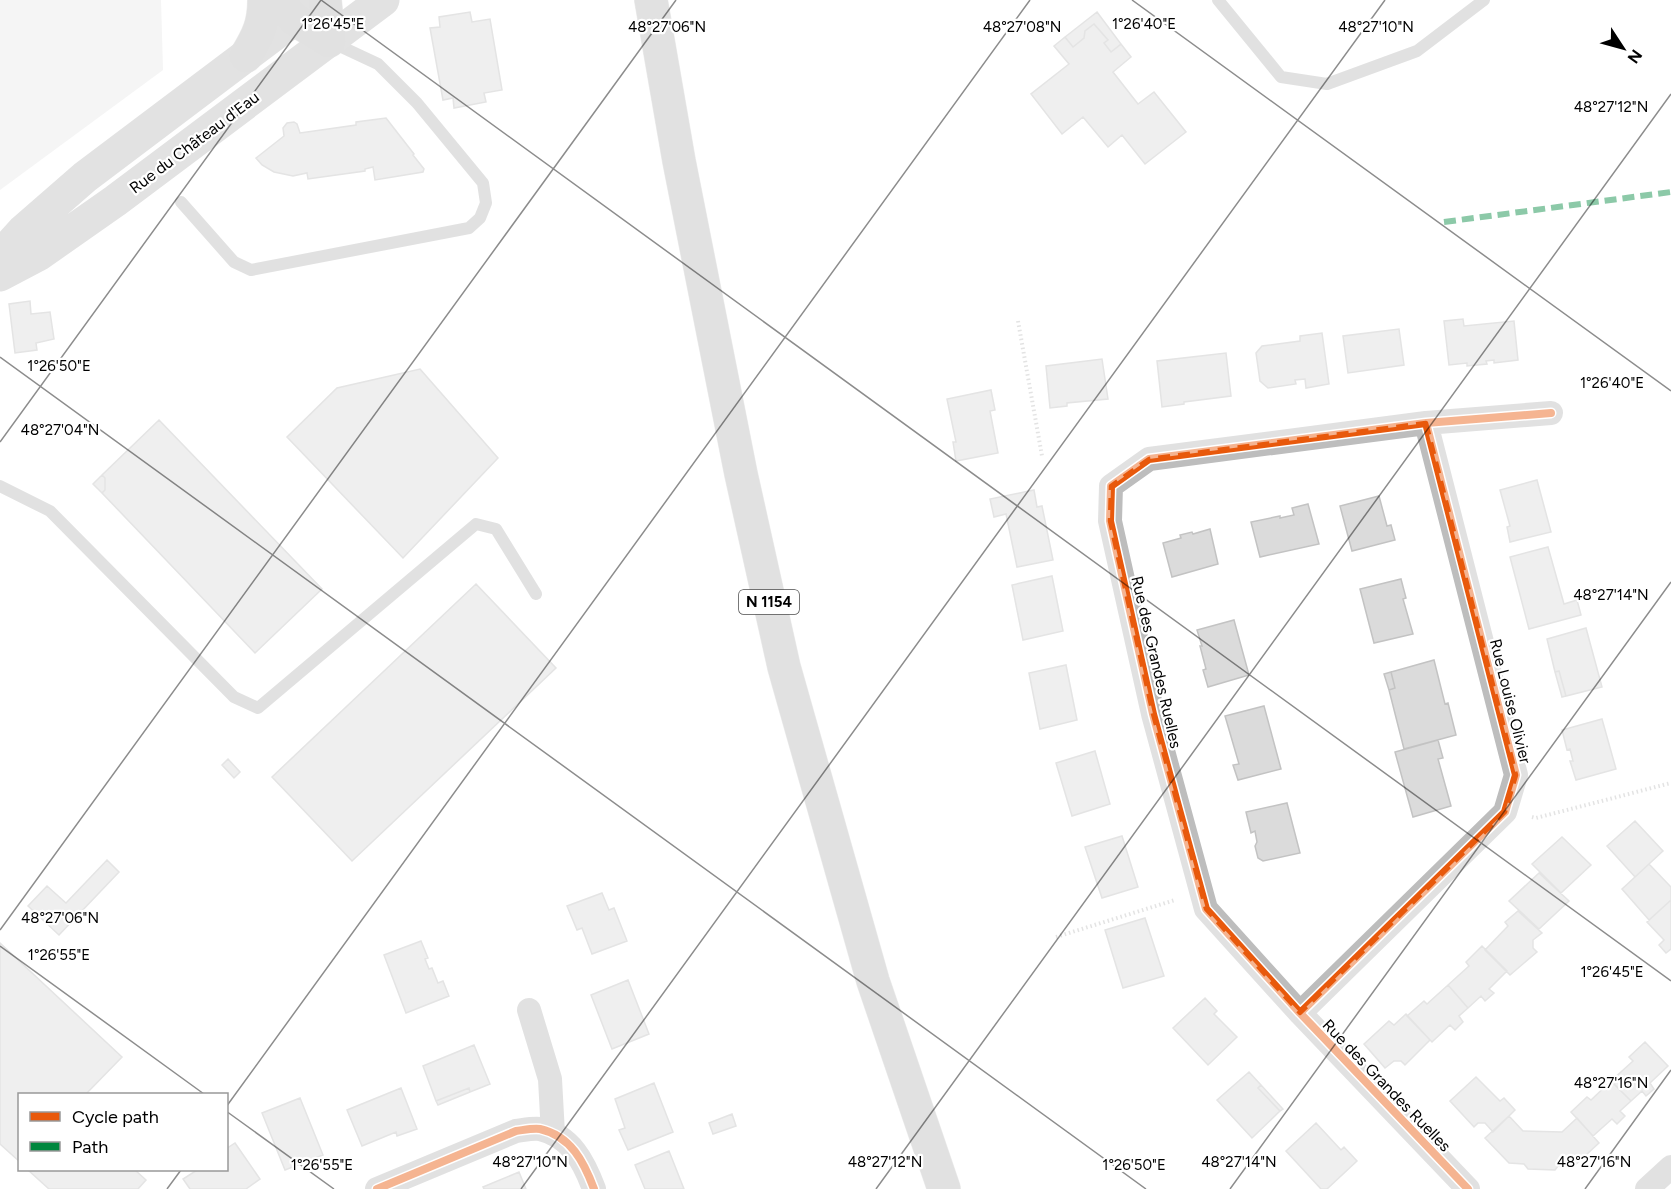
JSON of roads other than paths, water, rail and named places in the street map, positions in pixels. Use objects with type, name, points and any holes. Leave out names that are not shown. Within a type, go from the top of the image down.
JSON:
[{"type":"main road","points":[[246,56],[257,37],[264,16],[264,0]]},
{"type":"main road","points":[[325,0],[329,41]]},
{"type":"main road","name":"Rue du Château d'Eau","points":[[0,275],[38,255],[115,201],[383,0]]},
{"type":"main road","name":"N 1154","points":[[651,0],[679,161],[741,474],[784,667],[873,981],[944,1189]]},
{"type":"main road","points":[[0,256],[23,231],[85,177],[246,56],[297,6],[329,41]]},
{"type":"street","name":"Rue des Grandes Ruelles","points":[[1468,1189],[1300,1013],[1206,909],[1153,714],[1110,521],[1111,486],[1149,459],[1426,423],[1551,412]]},
{"type":"street","name":"Rue Louise Olivier","points":[[1300,1013],[1504,812],[1516,775],[1426,423]]},
{"type":"street","points":[[529,1010],[550,1079],[553,1134]]},
{"type":"street","points":[[377,1189],[516,1131],[539,1129],[569,1144],[579,1155],[594,1189]]},
{"type":"street","points":[[1647,1189],[1671,1167]]},
{"type":"lane","points":[[1218,0],[1281,76],[1327,84],[1417,51],[1484,0]]},
{"type":"lane","points":[[181,202],[234,262],[251,270],[469,228],[480,218],[486,203],[483,183],[417,104],[378,64],[329,41]]},
{"type":"lane","points":[[0,486],[50,511],[234,697],[258,708],[476,524],[496,530],[536,594]]}]
